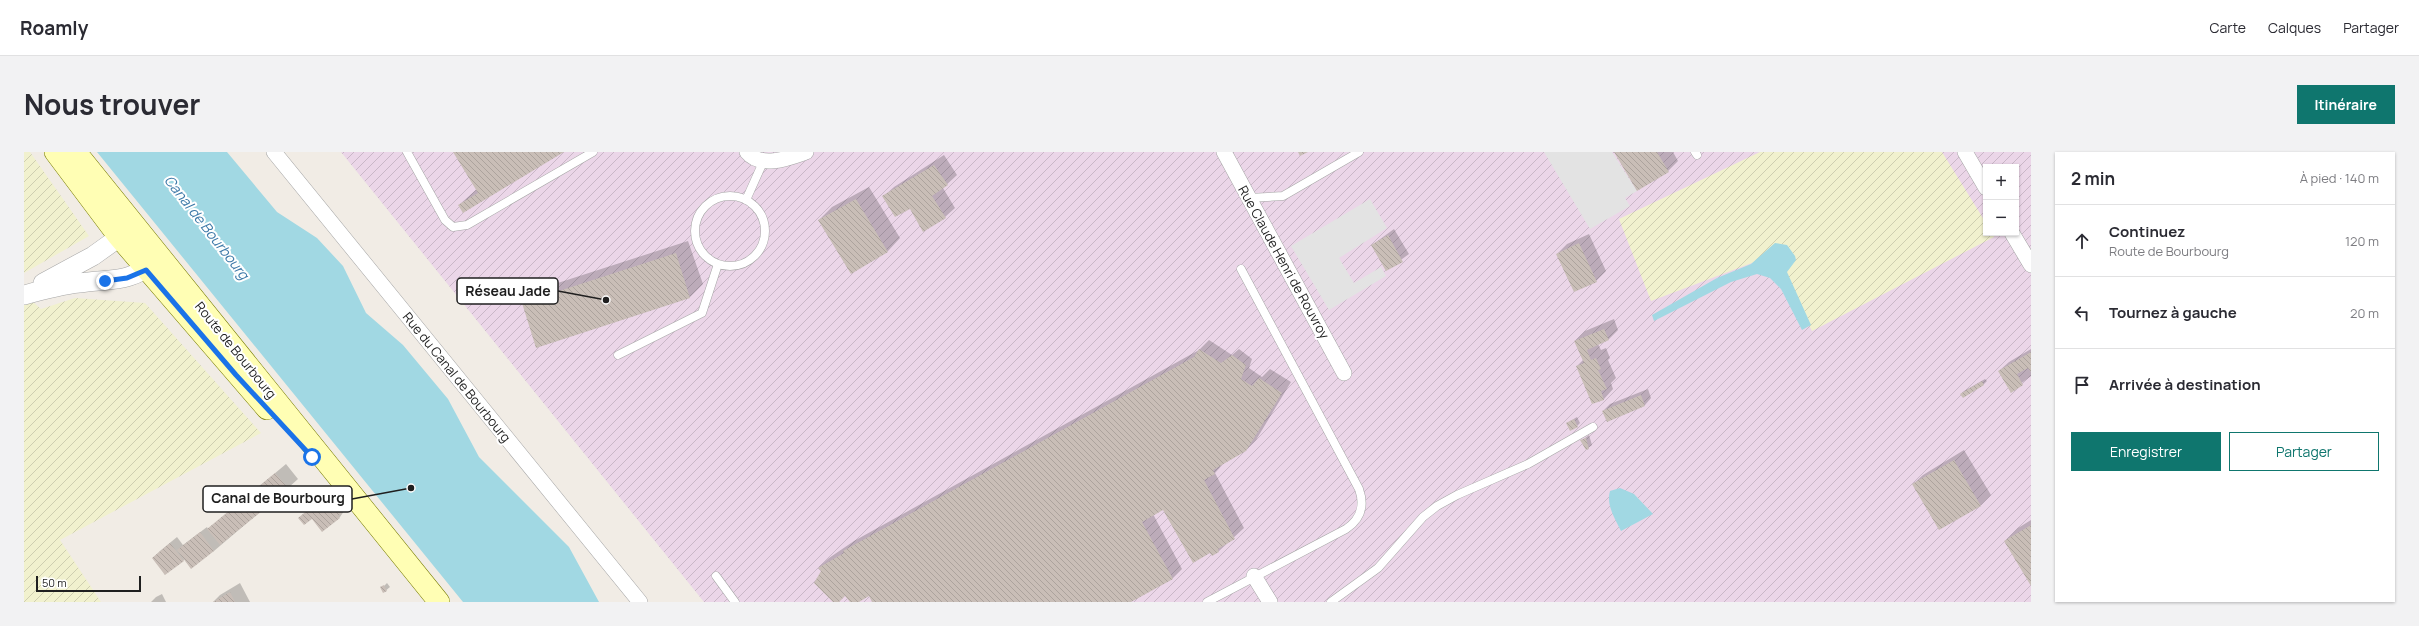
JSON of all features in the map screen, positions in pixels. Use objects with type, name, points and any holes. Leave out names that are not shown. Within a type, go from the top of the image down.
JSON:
[{"type":"main road","name":"Route de Bourbourg","points":[[55,152],[127,232],[153,264],[236,375],[396,549],[439,602]]},
{"type":"main road","name":"Route de Bourbourg","points":[[76,152],[127,232]]},
{"type":"street","name":"Rue du Canal de Bourbourg","points":[[274,152],[640,602]]},
{"type":"street","points":[[747,152],[764,160],[784,160],[806,152]]},
{"type":"street","name":"Rue Claude Henri de Rouvroy","points":[[1224,152],[1344,373]]},
{"type":"street","points":[[1965,152],[1983,183]]},
{"type":"street","points":[[24,294],[87,260],[127,232]]},
{"type":"street","points":[[2014,236],[2031,264]]},
{"type":"street","points":[[24,294],[80,282],[127,278],[153,264]]},
{"type":"street","points":[[1254,576],[1270,602]]},
{"type":"lane","points":[[407,152],[445,220],[453,227],[467,225],[593,152]]},
{"type":"lane","points":[[1249,198],[1283,196],[1359,152]]},
{"type":"lane","points":[[746,200],[764,160]]},
{"type":"lane","points":[[737,196],[755,206],[763,220],[765,236],[762,246],[748,262],[728,266],[718,264],[707,259],[700,250],[695,239],[695,227],[698,216],[709,202],[717,198],[737,196]]},
{"type":"lane","points":[[618,355],[702,313],[718,264]]},
{"type":"lane","points":[[1207,602],[1352,524],[1360,514],[1362,501],[1359,489],[1241,269]]},
{"type":"lane","points":[[1331,602],[1378,568],[1424,517],[1438,506],[1457,494],[1528,464],[1593,428]]},
{"type":"lane","points":[[716,576],[736,602]]},
{"type":"shaded area","points":[[341,152],[2031,152],[2031,602],[704,602]]},
{"type":"shaded area","points":[[1544,152],[1612,152],[1637,191],[1625,198],[1630,206],[1590,229]]},
{"type":"shaded area","points":[[1370,199],[1387,228],[1339,258],[1354,283],[1381,267],[1386,276],[1329,310],[1291,246]]},
{"type":"green space","points":[[24,152],[30,152],[89,236],[24,273]]},
{"type":"green space","points":[[1760,152],[1942,152],[1983,218],[1983,236],[1994,237],[1812,331],[1773,255],[1651,301],[1619,219]]},
{"type":"green space","points":[[24,294],[41,309],[75,298],[145,303],[261,433],[60,540],[101,602],[24,602]]},
{"type":"water","points":[[97,152],[227,152],[277,212],[317,238],[343,266],[366,313],[403,345],[448,399],[479,457],[569,547],[599,602],[463,602]]},
{"type":"water","points":[[1775,243],[1787,245],[1795,256],[1796,260],[1787,272],[1811,325],[1802,330],[1781,289],[1770,278],[1757,274],[1731,282],[1654,321],[1652,315],[1717,278],[1751,264]]},
{"type":"water","points":[[1620,488],[1634,494],[1653,514],[1621,531],[1610,507],[1609,501],[1610,491]]},
{"type":"building","points":[[453,152],[564,152],[463,213],[458,205],[478,193]]},
{"type":"building","points":[[1298,152],[1308,152],[1300,156]]},
{"type":"building","points":[[1614,152],[1657,152],[1669,172],[1637,191]]},
{"type":"building","points":[[934,165],[948,185],[932,196],[946,218],[923,232],[910,209],[895,217],[882,196]]},
{"type":"building","points":[[856,199],[888,252],[851,274],[818,220]]},
{"type":"building","points":[[1388,235],[1403,262],[1386,271],[1371,245]]},
{"type":"building","points":[[1579,243],[1597,282],[1574,292],[1556,254]]},
{"type":"building","points":[[676,253],[690,298],[536,348],[522,303]]},
{"type":"building","points":[[1604,329],[1609,340],[1587,350],[1591,360],[1596,358],[1601,369],[1598,370],[1607,389],[1601,391],[1604,400],[1592,404],[1576,366],[1584,363],[1574,341]]},
{"type":"building","points":[[1199,349],[1221,363],[1232,355],[1246,365],[1241,379],[1252,386],[1259,378],[1282,393],[1246,451],[1213,470],[1215,474],[1204,480],[1235,539],[1218,549],[1219,552],[1212,556],[1210,553],[1193,563],[1163,510],[1142,522],[1173,579],[1131,602],[872,602],[869,596],[859,602],[850,602],[845,596],[839,602],[833,602],[814,583],[821,571],[818,568],[844,553],[843,551],[1194,357]]},
{"type":"building","points":[[2031,352],[2031,372],[2028,368],[2017,374],[2023,385],[2011,393],[1998,371]]},
{"type":"building","points":[[1982,381],[1984,385],[1963,398],[1960,394]]},
{"type":"building","points":[[1641,395],[1645,406],[1607,422],[1602,411]]},
{"type":"building","points":[[1574,419],[1578,427],[1570,431],[1566,423]]},
{"type":"building","points":[[1586,438],[1589,449],[1586,450],[1580,440]]},
{"type":"building","points":[[1954,460],[1981,506],[1939,530],[1912,484]]},
{"type":"building","points":[[275,473],[289,489],[220,545],[207,529]]},
{"type":"building","points":[[329,496],[342,513],[338,516],[340,518],[322,532],[312,519],[304,525],[298,518],[314,505],[312,503],[320,498],[322,501]]},
{"type":"building","points":[[2031,525],[2031,586],[2004,541]]},
{"type":"building","points":[[200,532],[214,551],[191,569],[177,550]]},
{"type":"building","points":[[170,543],[184,561],[165,575],[152,558]]},
{"type":"building","points":[[384,585],[387,591],[383,593],[380,587]]},
{"type":"building","points":[[230,592],[235,602],[213,602]]},
{"type":"place","name":"Réseau Jade","points":[[606,300]]},
{"type":"place","name":"Canal de Bourbourg","points":[[411,488]]},
{"type":"route","points":[[105,281],[127,278],[146,270],[236,375],[312,457]]}]
